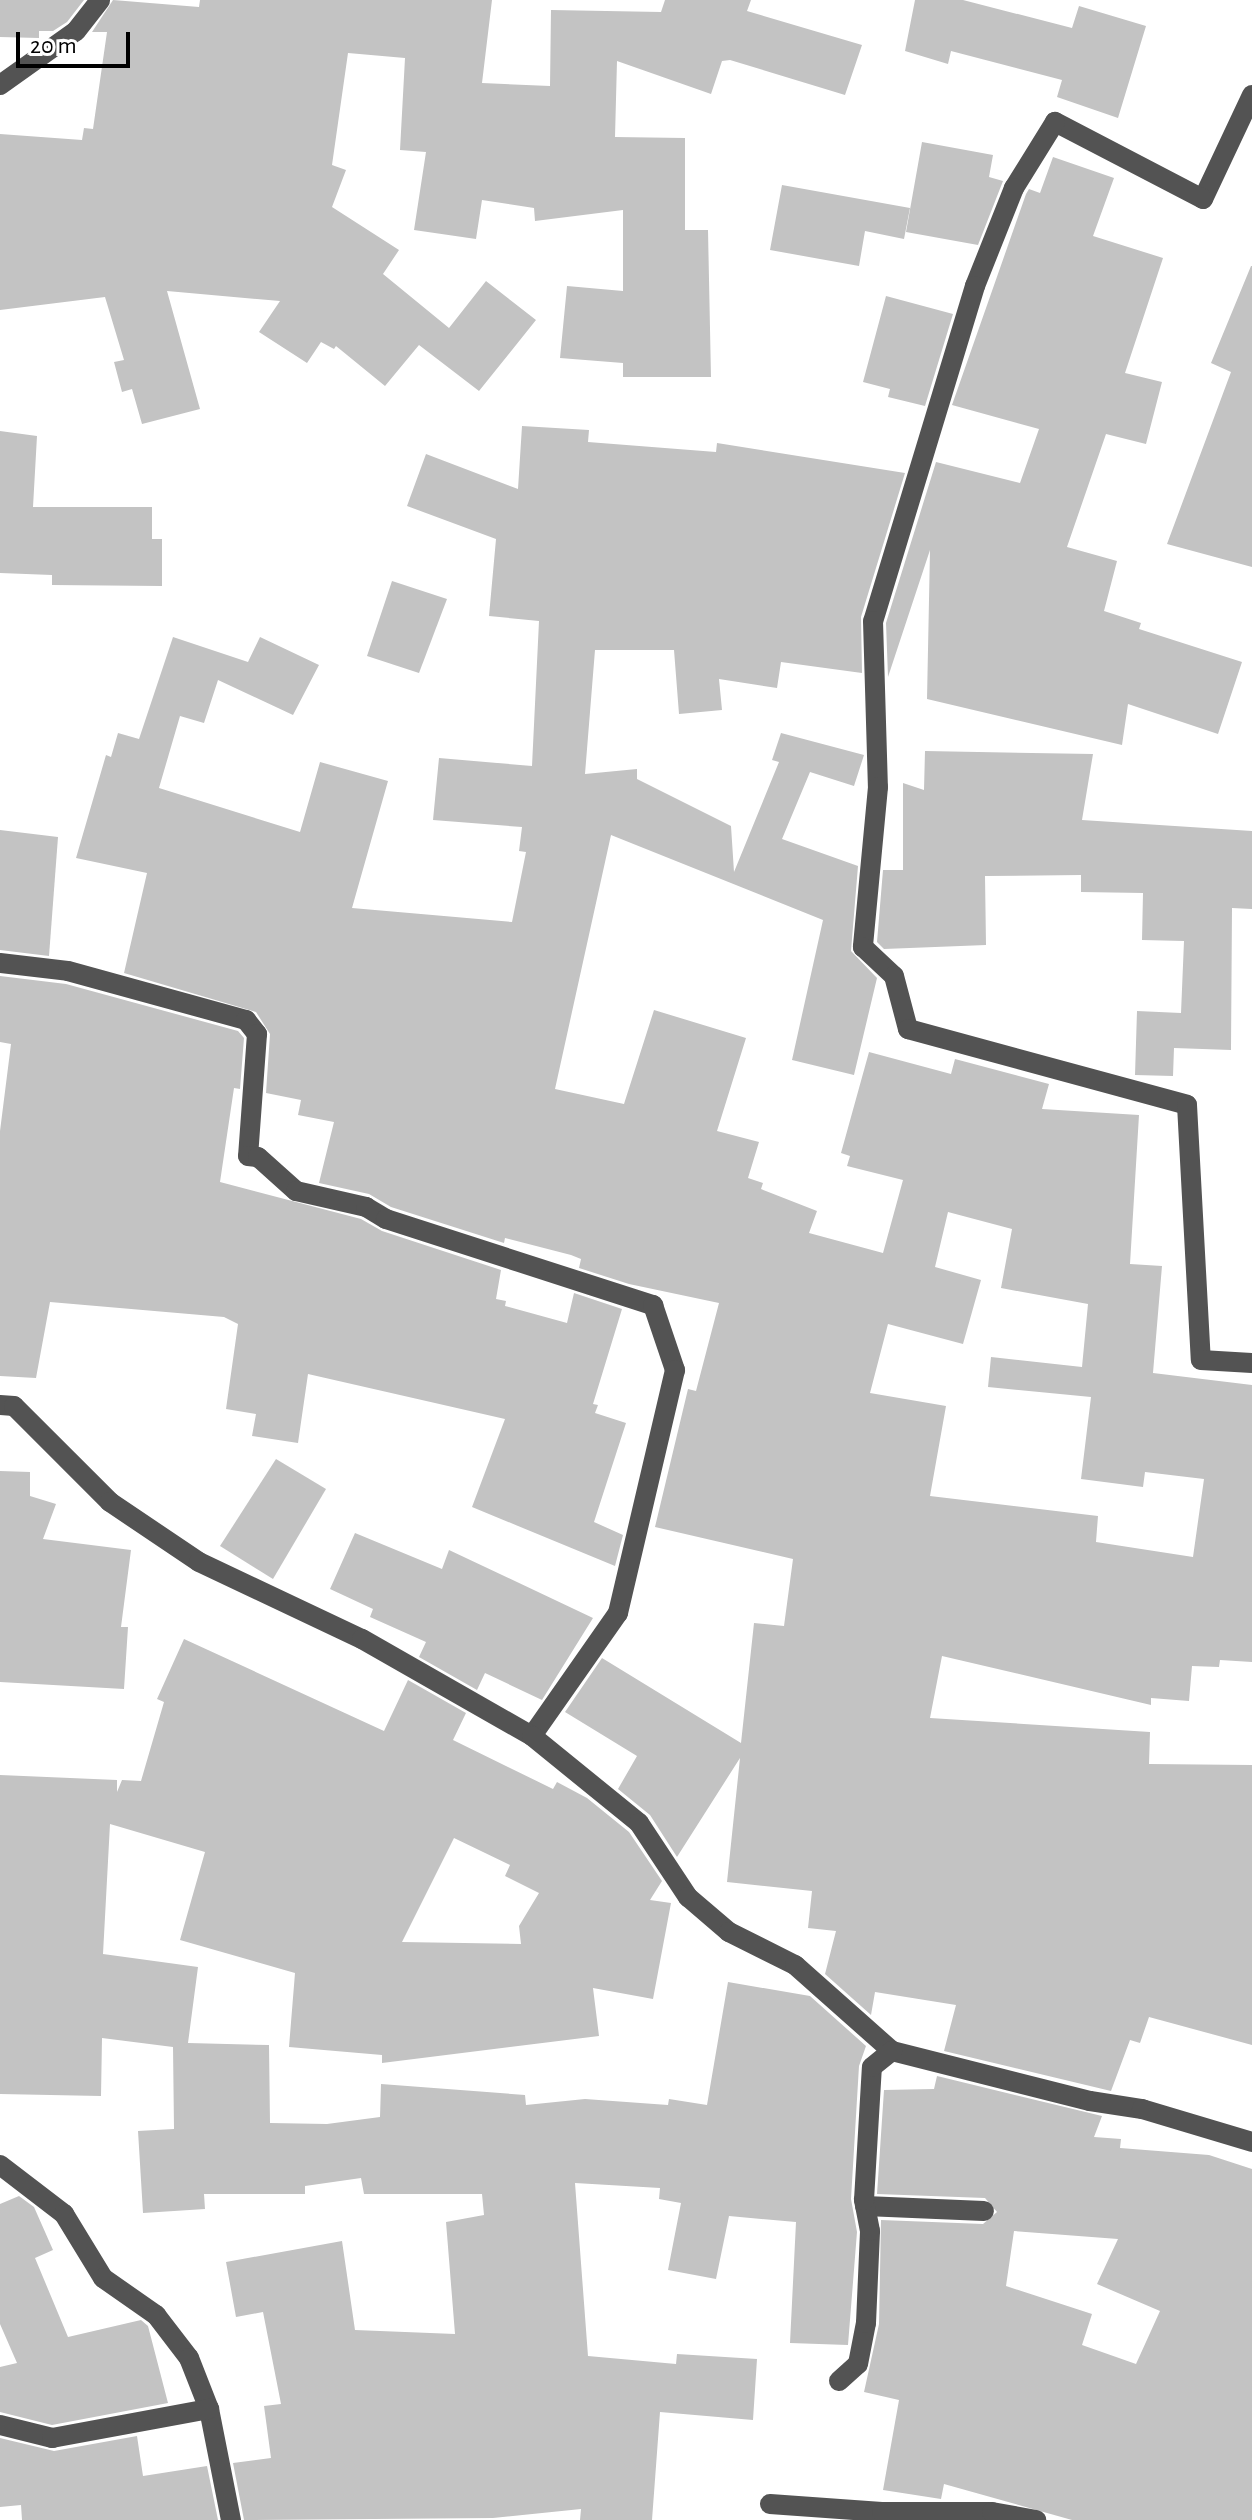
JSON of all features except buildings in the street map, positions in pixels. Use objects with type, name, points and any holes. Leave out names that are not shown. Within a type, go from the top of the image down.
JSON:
[{"type":"street","points":[[0,85],[76,31],[100,0]]},
{"type":"street","points":[[1252,95],[1203,199],[1055,122],[1014,188],[975,286],[873,621],[878,787],[863,947],[894,976],[908,1029],[1187,1105],[1201,1360],[1252,1363]]},
{"type":"street","points":[[0,963],[68,971],[246,1020],[257,1034],[248,1156],[258,1157],[296,1191],[366,1207],[386,1219],[653,1305],[675,1370],[618,1613],[532,1736]]},
{"type":"street","points":[[0,1405],[14,1406],[110,1502],[199,1562],[362,1639],[532,1736],[639,1823],[688,1897],[729,1932],[795,1965],[892,2051],[1090,2101],[1156,2112],[1252,2142]]},
{"type":"street","points":[[839,2381],[858,2364],[866,2323],[870,2231],[865,2206],[872,2067],[892,2051]]},
{"type":"street","points":[[0,2165],[64,2214],[103,2278],[156,2315],[189,2358],[209,2409],[231,2520]]},
{"type":"street","points":[[865,2206],[984,2211]]},
{"type":"street","points":[[0,2425],[52,2438],[209,2409]]},
{"type":"street","points":[[770,2504],[882,2512],[992,2512],[1036,2520]]}]
